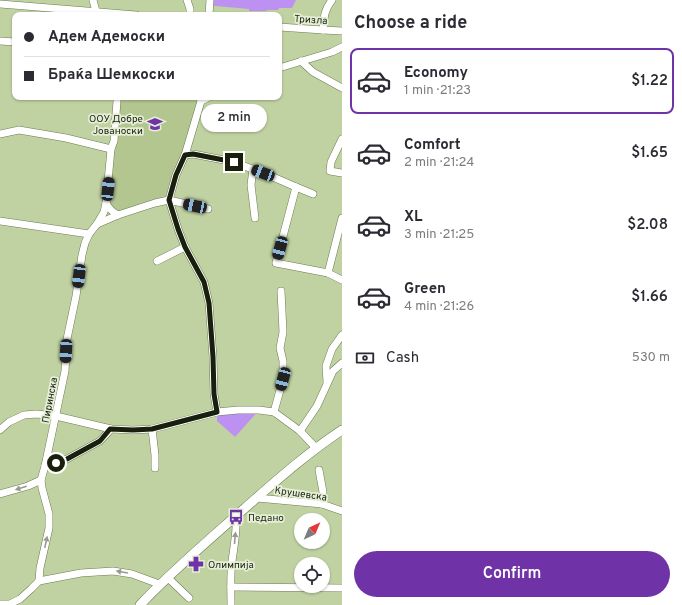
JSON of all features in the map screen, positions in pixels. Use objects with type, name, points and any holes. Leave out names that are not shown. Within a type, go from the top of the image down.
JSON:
[{"type":"main road","points":[[140,605],[160,584],[257,498],[316,448],[342,430]]},
{"type":"street","points":[[93,0],[96,12]]},
{"type":"street","points":[[187,0],[190,12]]},
{"type":"street","points":[[209,12],[210,0]]},
{"type":"street","points":[[323,30],[325,12],[332,0]]},
{"type":"street","points":[[0,4],[77,12]]},
{"type":"street","name":"Тризла","points":[[282,27],[342,31]]},
{"type":"street","points":[[0,41],[12,42]]},
{"type":"street","points":[[282,67],[332,52],[342,47]]},
{"type":"street","points":[[301,62],[313,72],[342,88]]},
{"type":"street","points":[[97,224],[104,212],[106,203],[111,149],[114,141],[117,100]]},
{"type":"street","points":[[201,100],[185,155],[176,175],[169,200],[185,247],[204,282],[209,303],[214,394],[217,412]]},
{"type":"street","points":[[0,134],[19,130],[66,138],[111,149]]},
{"type":"street","points":[[342,139],[331,162],[330,171],[342,174]]},
{"type":"street","points":[[185,155],[193,154],[234,162],[273,176],[313,194]]},
{"type":"street","points":[[253,169],[251,185],[255,218]]},
{"type":"street","points":[[296,187],[276,263],[328,273],[342,280]]},
{"type":"street","points":[[169,200],[208,209]]},
{"type":"street","name":"Пиринска","points":[[38,581],[49,528],[49,514],[41,480],[65,371],[67,339],[85,243],[89,234],[97,224],[118,215],[169,200]]},
{"type":"street","points":[[106,203],[112,213],[118,215]]},
{"type":"street","points":[[328,273],[342,218]]},
{"type":"street","points":[[0,221],[89,234]]},
{"type":"street","points":[[157,261],[185,247]]},
{"type":"street","points":[[274,412],[283,379],[283,361],[280,348],[283,332],[281,291]]},
{"type":"street","points":[[327,383],[326,366],[332,349],[342,335]]},
{"type":"street","points":[[300,431],[317,406],[333,372],[342,363]]},
{"type":"street","points":[[0,430],[9,422],[24,415],[36,414],[56,416],[110,429],[133,430],[152,429],[217,412],[238,410],[274,412],[300,431],[316,448]]},
{"type":"street","points":[[45,466],[67,459],[100,441],[110,429]]},
{"type":"street","points":[[152,429],[155,468]]},
{"type":"street","points":[[319,470],[323,492],[322,504]]},
{"type":"street","points":[[0,494],[41,480]]},
{"type":"street","name":"Крушевска","points":[[257,498],[322,504],[342,511]]},
{"type":"street","points":[[231,605],[232,562],[235,544],[236,517]]},
{"type":"street","points":[[0,604],[10,604],[20,599],[38,581],[81,573],[113,571],[132,574],[160,584]]},
{"type":"street","points":[[168,577],[189,598]]},
{"type":"street","points":[[231,587],[342,588]]},
{"type":"shaded area","points":[[210,0],[296,0],[292,8],[249,11],[249,9],[210,5]]},
{"type":"shaded area","points":[[117,100],[200,100],[169,200],[118,215],[108,207]]},
{"type":"shaded area","points":[[259,410],[235,437],[217,421],[217,412]]},
{"type":"place","name":"ООУ Добре Јованоски","points":[[155,124]]},
{"type":"place","name":"Педано","points":[[236,517]]},
{"type":"place","name":"Олимпија","points":[[196,564]]},
{"type":"route","points":[[56,463],[67,459],[100,441],[110,429],[152,429],[217,412],[214,394],[209,303],[204,282],[185,247],[169,200],[176,175],[185,155],[193,154],[234,162]]}]
